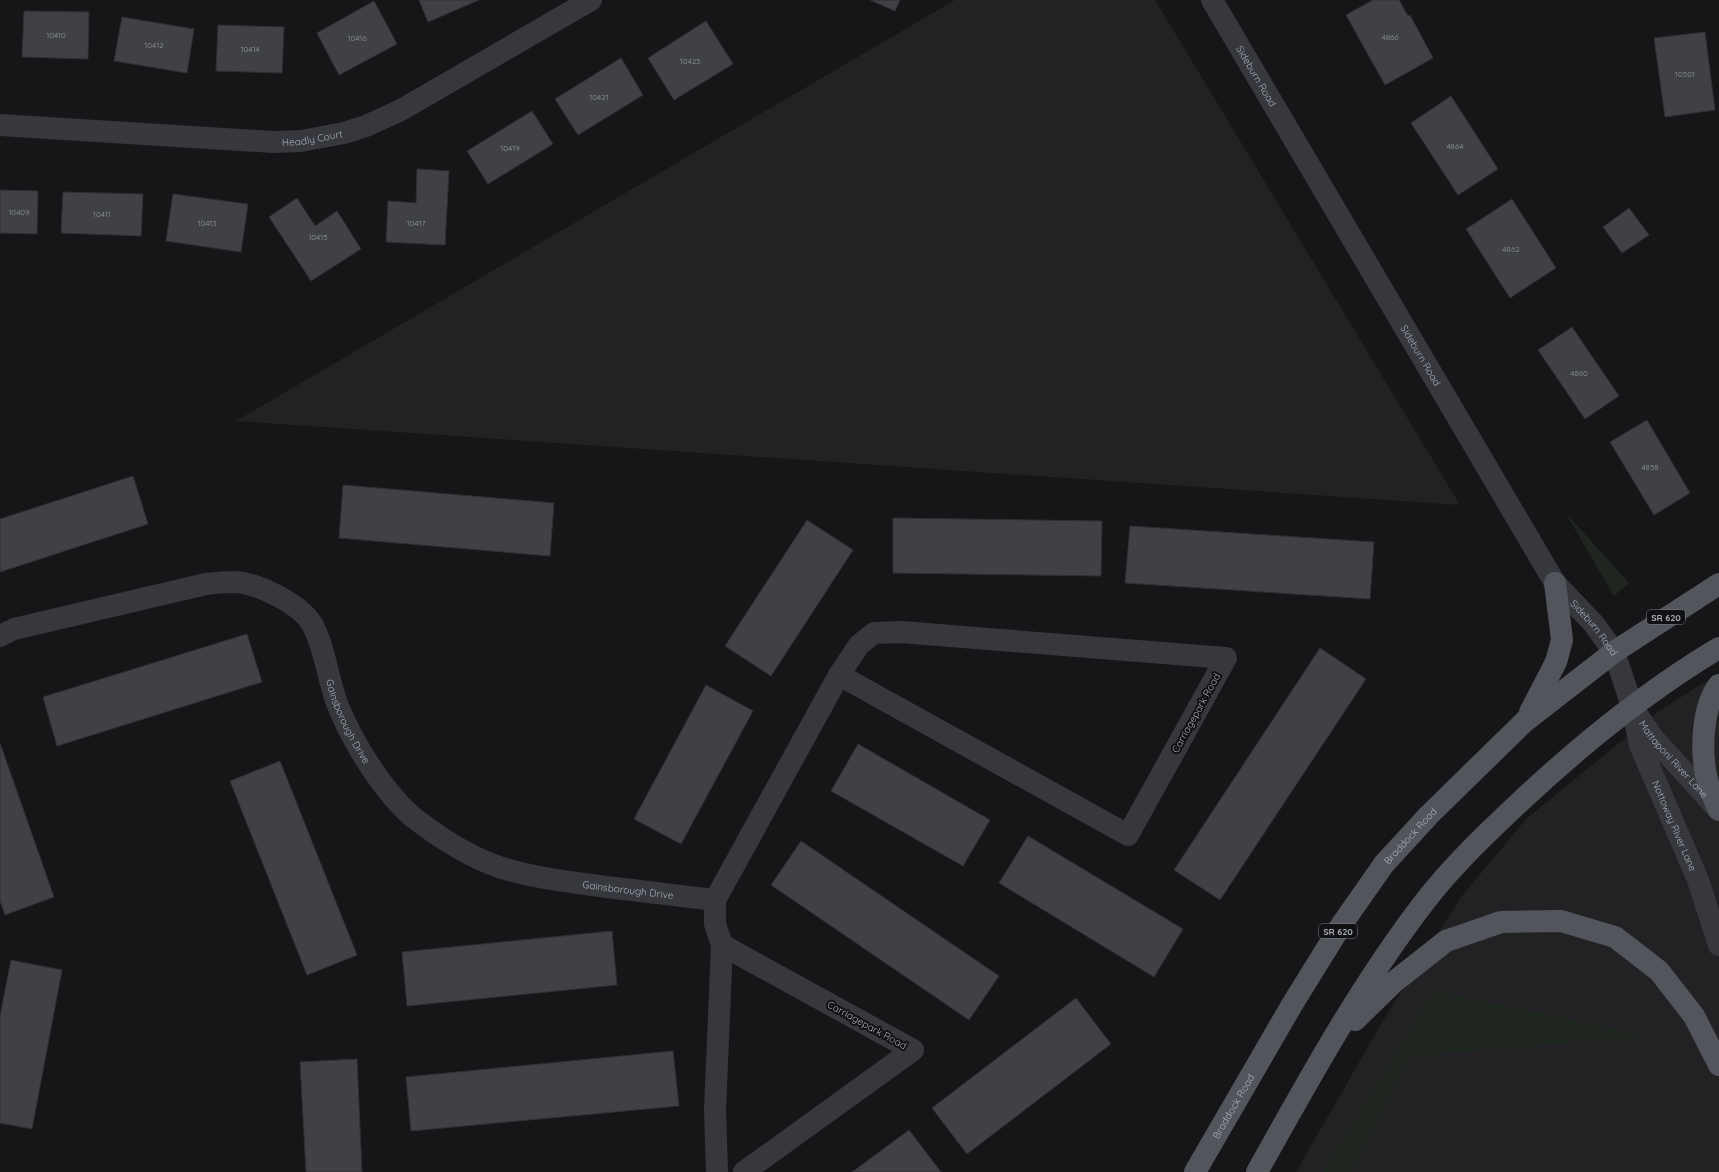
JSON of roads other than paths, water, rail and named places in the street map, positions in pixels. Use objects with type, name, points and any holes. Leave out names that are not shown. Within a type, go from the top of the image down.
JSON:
[{"type":"main road","points":[[1524,722],[1556,662],[1562,640],[1555,583]]},
{"type":"main road","name":"Braddock Road","points":[[1195,1172],[1297,996],[1342,924],[1384,864],[1429,815],[1524,722],[1614,652],[1719,584]]},
{"type":"main road","points":[[1257,1172],[1326,1050],[1380,965],[1427,899],[1456,866],[1481,838],[1585,743],[1632,706],[1719,648]]},
{"type":"main road","points":[[1719,685],[1708,710],[1702,746],[1706,776],[1719,810]]},
{"type":"main road","points":[[1326,1050],[1394,982],[1446,941],[1501,922],[1561,921],[1615,937],[1659,971],[1694,1016],[1719,1065]]},
{"type":"street","name":"Headly Court","points":[[0,125],[273,142],[301,141],[344,133],[366,126],[401,110],[591,0]]},
{"type":"street","name":"Sideburn Road","points":[[1212,0],[1555,583],[1594,624],[1614,652],[1632,706]]},
{"type":"street","name":"Gainsborough Drive","points":[[0,636],[14,629],[206,584],[236,582],[265,589],[288,601],[311,623],[338,705],[358,749],[400,805],[436,834],[455,847],[498,867],[536,876],[583,884],[715,900]]},
{"type":"street","name":"Carriagepark Road","points":[[717,1172],[715,1110],[722,945],[715,924],[715,900],[839,675],[859,645],[874,633],[901,632],[1226,658],[1128,835],[839,675]]},
{"type":"street","name":"Mattaponi River Lane","points":[[1632,706],[1654,739],[1719,810]]},
{"type":"street","name":"Nottoway River Lane","points":[[1632,706],[1640,745],[1698,880],[1719,945]]},
{"type":"street","name":"Carriagepark Road","points":[[722,945],[913,1050],[744,1172]]}]
